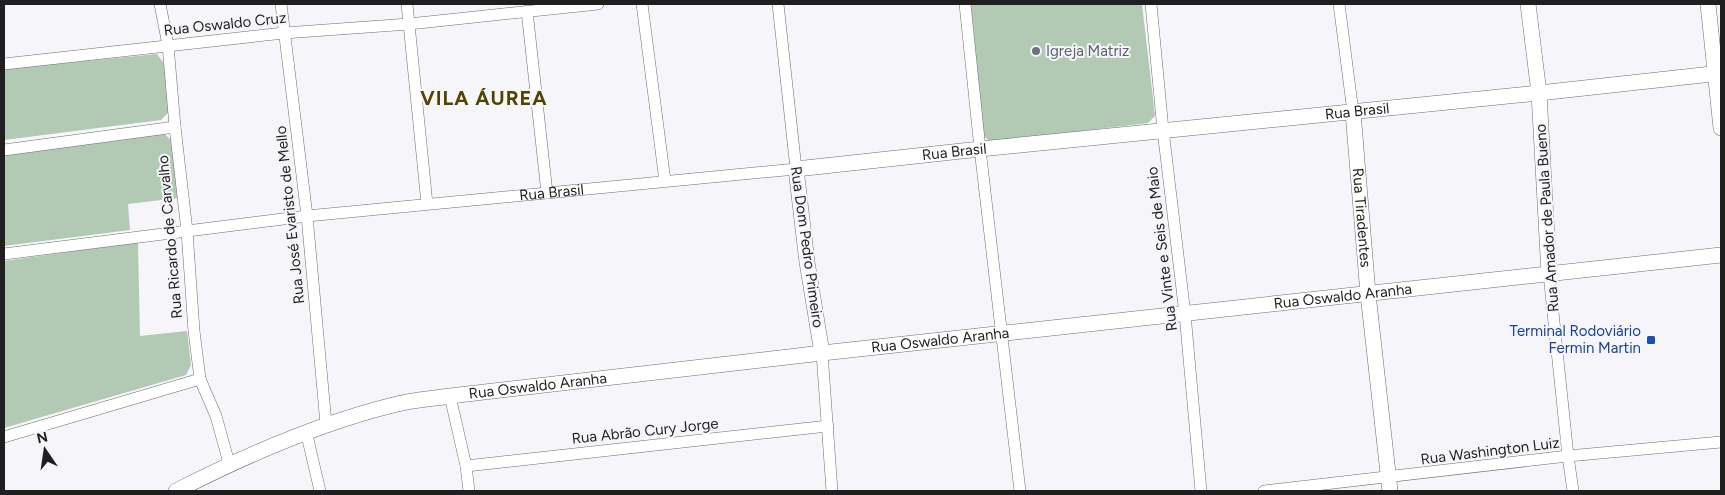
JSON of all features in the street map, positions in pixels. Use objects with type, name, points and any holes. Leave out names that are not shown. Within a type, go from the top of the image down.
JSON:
[{"type":"street","name":"Rua Ricardo de Carvalho","points":[[160,4],[168,45],[200,379],[216,416],[229,463]]},
{"type":"street","name":"Rua José Evaristo de Mello","points":[[281,4],[307,216],[326,424]]},
{"type":"street","points":[[407,4],[426,204]]},
{"type":"street","name":"Rua Oswaldo Cruz","points":[[4,64],[284,33],[409,24],[596,4]]},
{"type":"street","points":[[642,4],[665,181]]},
{"type":"street","name":"Rua Dom Pedro Primeiro","points":[[778,4],[807,262],[822,353],[832,491]]},
{"type":"street","points":[[965,4],[1020,491]]},
{"type":"street","name":"Rua Vinte e Seis de Maio","points":[[1151,4],[1163,130],[1185,314],[1201,491]]},
{"type":"street","name":"Rua Tiradentes","points":[[1339,4],[1353,112],[1368,294],[1390,485]]},
{"type":"street","name":"Rua Amador de Paula Bueno","points":[[1528,4],[1539,93],[1549,274],[1573,491]]},
{"type":"street","points":[[1708,4],[1719,74],[1721,128]]},
{"type":"street","points":[[527,12],[547,193]]},
{"type":"street","name":"Rua Brasil","points":[[4,254],[307,216],[796,169],[980,148],[1719,74]]},
{"type":"street","points":[[4,150],[175,127]]},
{"type":"street","name":"Rua Oswaldo Aranha","points":[[176,491],[229,463],[306,431],[395,404],[822,353],[1721,255]]},
{"type":"street","points":[[4,437],[200,379]]},
{"type":"street","points":[[450,396],[470,491]]},
{"type":"street","name":"Rua Abrão Cury Jorge","points":[[466,466],[828,426]]},
{"type":"street","points":[[306,431],[320,491]]},
{"type":"street","name":"Rua Washington Luiz","points":[[1264,491],[1390,485],[1568,456],[1721,442]]},
{"type":"green space","points":[[971,4],[1142,4],[1155,116],[1148,123],[990,142],[983,135]]},
{"type":"green space","points":[[157,54],[165,65],[170,111],[161,120],[4,140],[4,69]]},
{"type":"green space","points":[[163,133],[171,140],[178,198],[128,204],[130,230],[4,246],[4,154]]},
{"type":"green space","points":[[138,242],[140,336],[187,331],[191,365],[186,375],[4,428],[4,261]]},
{"type":"place","name":"Igreja Matriz","points":[[1036,51]]},
{"type":"place","name":"Terminal Rodoviário Fermin Martin","points":[[1651,340]]},
{"type":"district","name":"VILA ÁUREA","points":[[484,98]]}]
